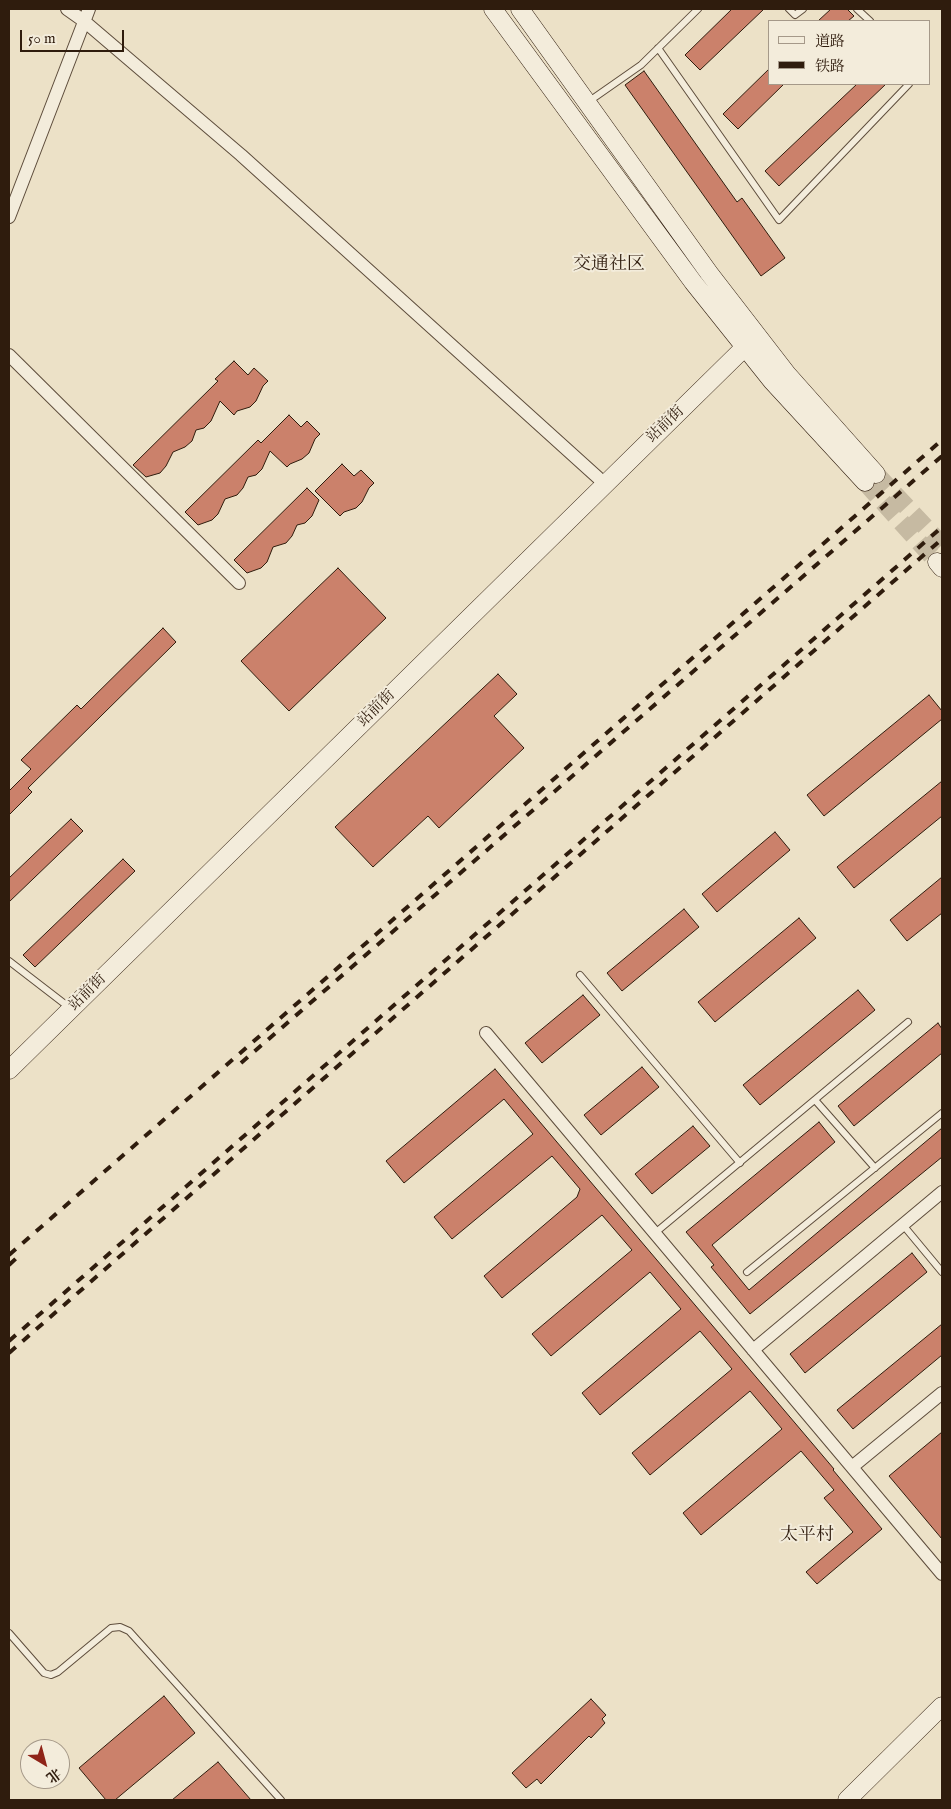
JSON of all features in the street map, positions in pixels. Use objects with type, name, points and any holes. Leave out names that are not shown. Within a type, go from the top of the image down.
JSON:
[{"type":"main road","points":[[493,9],[693,282],[772,381],[871,478],[709,273],[520,9]]},
{"type":"main road","name":"站前街","points":[[9,1070],[745,347]]},
{"type":"main road","points":[[847,1800],[942,1706]]},
{"type":"street","points":[[67,9],[86,15],[605,484]]},
{"type":"street","points":[[9,217],[86,15]]},
{"type":"street","points":[[9,355],[239,583]]},
{"type":"street","points":[[486,1033],[942,1574]]},
{"type":"street","points":[[753,1350],[942,1192]]},
{"type":"street","points":[[852,1467],[942,1393]]},
{"type":"lane","points":[[587,103],[641,65],[698,9]]},
{"type":"lane","points":[[789,9],[796,15],[803,9]]},
{"type":"lane","points":[[856,9],[869,20]]},
{"type":"lane","points":[[658,48],[779,220],[908,85]]},
{"type":"lane","points":[[9,961],[71,1009]]},
{"type":"lane","points":[[580,975],[740,1163]]},
{"type":"lane","points":[[655,1233],[908,1022]]},
{"type":"lane","points":[[815,1100],[875,1168]]},
{"type":"lane","points":[[747,1272],[942,1113]]},
{"type":"lane","points":[[903,1225],[942,1272]]},
{"type":"lane","points":[[9,1633],[44,1673],[51,1675],[58,1672],[111,1628],[120,1627],[129,1631],[281,1800]]},
{"type":"building","points":[[732,9],[764,9],[700,70],[685,55]]},
{"type":"building","points":[[831,9],[847,9],[854,16],[849,20],[819,20]]},
{"type":"building","points":[[768,70],[768,85],[783,85],[738,129],[723,114]]},
{"type":"building","points":[[644,71],[737,202],[742,198],[785,258],[761,276],[625,85]]},
{"type":"building","points":[[856,85],[885,85],[779,186],[765,171]]},
{"type":"building","points":[[234,361],[248,375],[254,368],[268,381],[263,386],[256,401],[250,407],[237,411],[234,415],[220,401],[211,421],[204,428],[196,430],[192,441],[185,447],[173,452],[160,473],[146,477],[133,465],[218,381],[215,379]]},
{"type":"building","points":[[289,415],[301,427],[307,421],[320,434],[315,439],[309,453],[287,467],[270,451],[262,469],[256,475],[248,477],[237,495],[225,499],[218,514],[212,520],[198,525],[185,512],[258,440],[261,443]]},
{"type":"building","points":[[342,464],[354,476],[361,470],[374,483],[356,508],[344,512],[340,516],[315,491]]},
{"type":"building","points":[[307,488],[319,500],[312,516],[305,523],[297,525],[286,543],[273,547],[267,562],[261,568],[247,573],[234,560]]},
{"type":"building","points":[[338,568],[386,618],[289,711],[241,661]]},
{"type":"building","points":[[163,628],[176,642],[28,788],[32,792],[9,815],[9,791],[31,769],[21,760],[77,705],[81,709]]},
{"type":"building","points":[[498,674],[517,694],[494,716],[524,748],[439,828],[428,816],[373,867],[335,827]]},
{"type":"building","points":[[929,695],[942,711],[942,719],[824,816],[807,795]]},
{"type":"building","points":[[942,781],[942,816],[854,888],[837,867]]},
{"type":"building","points":[[71,819],[83,831],[9,902],[9,878]]},
{"type":"building","points":[[775,832],[790,850],[717,912],[702,894]]},
{"type":"building","points":[[123,859],[135,871],[35,967],[23,955]]},
{"type":"building","points":[[942,877],[942,913],[907,941],[890,920]]},
{"type":"building","points":[[684,909],[699,927],[622,991],[607,973]]},
{"type":"building","points":[[799,918],[816,938],[715,1022],[698,1002]]},
{"type":"building","points":[[858,990],[875,1010],[760,1105],[743,1085]]},
{"type":"building","points":[[583,995],[600,1015],[542,1063],[525,1043]]},
{"type":"building","points":[[938,1023],[942,1029],[942,1053],[854,1126],[838,1106]]},
{"type":"building","points":[[642,1067],[659,1087],[601,1135],[584,1115]]},
{"type":"building","points":[[495,1069],[834,1469],[882,1529],[817,1584],[806,1572],[853,1532],[824,1498],[834,1490],[801,1451],[701,1535],[683,1513],[782,1429],[750,1391],[650,1475],[632,1453],[732,1369],[700,1331],[600,1415],[582,1393],[681,1309],[650,1272],[551,1356],[532,1334],[632,1250],[602,1215],[502,1298],[484,1276],[577,1197],[580,1189],[552,1156],[452,1239],[434,1217],[533,1134],[504,1099],[404,1183],[386,1161]]},
{"type":"building","points":[[819,1122],[835,1142],[712,1245],[749,1290],[942,1128],[942,1157],[750,1314],[711,1267],[714,1265],[686,1232]]},
{"type":"building","points":[[693,1126],[710,1146],[652,1194],[635,1174]]},
{"type":"building","points":[[912,1253],[927,1272],[805,1373],[790,1354]]},
{"type":"building","points":[[942,1324],[942,1355],[853,1429],[837,1410]]},
{"type":"building","points":[[942,1432],[942,1539],[889,1476]]},
{"type":"building","points":[[164,1696],[195,1733],[115,1800],[106,1800],[79,1768]]},
{"type":"building","points":[[591,1699],[606,1715],[602,1719],[605,1723],[591,1738],[589,1736],[541,1784],[537,1779],[526,1788],[512,1773]]},
{"type":"building","points":[[218,1762],[251,1800],[172,1800]]},
{"type":"tunnel","points":[[876,474],[942,545]]},
{"type":"tunnel","points":[[865,482],[937,562]]},
{"type":"railway","points":[[9,1255],[942,440]]},
{"type":"railway","points":[[241,1063],[942,456]]},
{"type":"railway","points":[[9,1341],[942,527]]},
{"type":"railway","points":[[9,1353],[942,539]]},
{"type":"railway","points":[[9,1265],[22,1253]]},
{"type":"district","name":"交通社区","points":[[609,265]]},
{"type":"district","name":"太平村","points":[[807,1536]]}]
